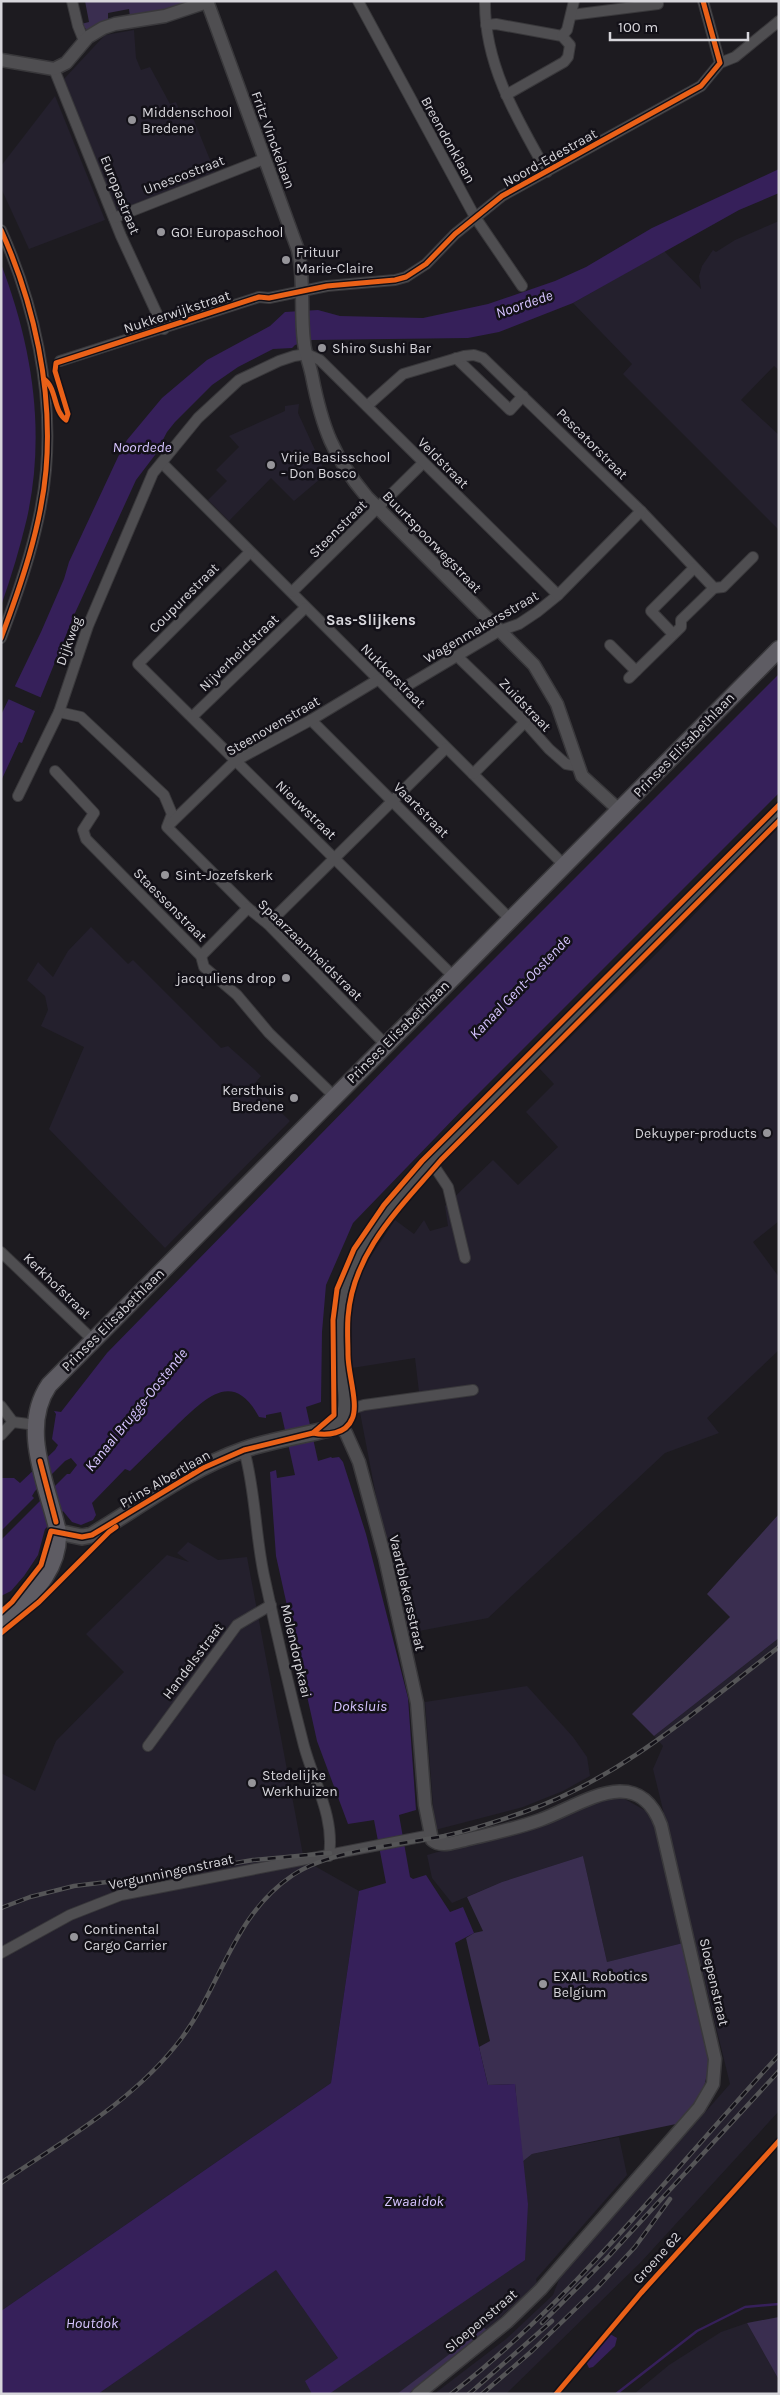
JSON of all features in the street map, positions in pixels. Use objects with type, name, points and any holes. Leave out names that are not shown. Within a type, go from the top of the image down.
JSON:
[{"type":"main road","name":"Prinses Elisabethlaan","points":[[57,1527],[35,1440],[42,1394],[334,1096],[779,649]]},
{"type":"main road","name":"Prins Albertlaan","points":[[57,1527],[82,1537],[92,1534],[182,1479],[251,1448],[313,1433],[342,1418]]},
{"type":"main road","points":[[1,1625],[36,1589],[51,1568],[57,1547],[57,1527]]},
{"type":"street","points":[[72,1],[84,41]]},
{"type":"street","name":"Breendonklaan","points":[[358,1],[475,217],[522,286]]},
{"type":"street","points":[[485,1],[486,25],[494,63],[506,95],[547,172]]},
{"type":"street","points":[[562,36],[567,30],[574,1]]},
{"type":"street","points":[[703,1],[720,63],[735,57],[779,21]]},
{"type":"street","points":[[1,60],[54,69],[70,59],[92,34],[109,25],[165,16],[207,2]]},
{"type":"street","name":"Fritz Vinckelaan","points":[[207,2],[298,250],[302,290]]},
{"type":"street","points":[[571,15],[658,4]]},
{"type":"street","points":[[486,25],[496,24],[562,36],[570,45],[567,60],[506,95]]},
{"type":"street","name":"Noord-Edestraat","points":[[302,290],[406,277],[426,264],[475,217],[502,196],[684,98],[701,86],[720,63]]},
{"type":"street","name":"Europastraat","points":[[54,69],[114,218],[164,330]]},
{"type":"street","name":"Unescostraat","points":[[114,218],[264,159]]},
{"type":"street","points":[[1,230],[9,248],[31,316],[44,379],[47,437],[46,470],[41,503],[26,564],[1,638]]},
{"type":"street","name":"Buurtspoorwegstraat","points":[[302,290],[305,348],[320,415],[329,441],[349,476],[378,508],[534,666],[557,704],[577,766]]},
{"type":"street","name":"Nukkerwijkstraat","points":[[60,361],[164,330],[259,297],[279,297],[302,290]]},
{"type":"street","points":[[162,463],[198,418],[239,380],[305,348]]},
{"type":"street","name":"Veldstraat","points":[[305,348],[320,360],[558,595]]},
{"type":"street","name":"Pescatorstraat","points":[[367,406],[403,374],[456,358],[474,355],[483,358],[641,512],[714,588]]},
{"type":"street","points":[[456,358],[510,410],[523,396]]},
{"type":"street","name":"Steenstraat","points":[[292,592],[423,462]]},
{"type":"street","name":"Dijkweg","points":[[18,796],[59,712],[88,626],[142,495],[153,474],[162,463]]},
{"type":"street","name":"Nukkerstraat","points":[[162,463],[564,865]]},
{"type":"street","name":"Wagenmakersstraat","points":[[393,694],[499,631],[529,618],[558,595],[641,512]]},
{"type":"street","name":"Coupurestraat","points":[[138,664],[250,552]]},
{"type":"street","points":[[610,645],[633,674],[681,626],[682,620],[714,588],[723,587],[753,557]]},
{"type":"street","points":[[673,634],[651,611],[694,568]]},
{"type":"street","name":"Nijverheidstraat","points":[[192,717],[305,608]]},
{"type":"street","name":"Zuidstraat","points":[[457,656],[566,764],[577,766]]},
{"type":"street","name":"Nieuwstraat","points":[[138,664],[454,976]]},
{"type":"street","name":"Steenovenstraat","points":[[167,827],[235,761],[311,720],[379,679]]},
{"type":"street","points":[[59,712],[81,717],[164,796],[172,814],[167,827]]},
{"type":"street","name":"Vaartstraat","points":[[311,720],[510,920]]},
{"type":"street","points":[[473,774],[525,722]]},
{"type":"street","points":[[268,924],[446,748]]},
{"type":"street","points":[[577,766],[582,776],[619,810]]},
{"type":"street","name":"Staessenstraat","points":[[55,771],[94,813],[83,830],[86,839],[201,956],[204,967],[237,995],[270,1033],[334,1096]]},
{"type":"street","name":"Vaartblekersstraat","points":[[431,1835],[425,1805],[417,1703],[385,1558],[359,1462],[346,1433],[342,1418],[338,1352],[340,1310],[349,1272],[365,1242],[388,1211],[432,1164],[779,815]]},
{"type":"street","name":"Spaarzaamheidstraat","points":[[167,827],[248,908],[268,924],[386,1045]]},
{"type":"street","points":[[201,956],[248,908]]},
{"type":"street","points":[[432,1164],[448,1187],[465,1258]]},
{"type":"street","name":"Kerkhofstraat","points":[[1,1252],[93,1340]]},
{"type":"street","points":[[342,1418],[364,1405],[473,1390]]},
{"type":"street","points":[[1,1406],[13,1422],[36,1425]]},
{"type":"street","points":[[1,1434],[13,1422]]},
{"type":"street","name":"Molendorpkaai","points":[[251,1448],[250,1472],[264,1578],[305,1748],[329,1820],[329,1856]]},
{"type":"street","name":"Handelsstraat","points":[[148,1746],[238,1625],[271,1605]]},
{"type":"street","name":"Sloepenstraat","points":[[418,2394],[507,2322],[541,2289],[699,2108],[713,2084],[715,2071],[712,2041],[661,1825],[656,1813],[649,1804],[630,1793],[610,1791],[592,1796],[541,1820],[506,1831],[444,1845],[434,1843],[431,1835]]},
{"type":"street","points":[[329,1856],[431,1835]]},
{"type":"street","name":"Vergunningenstraat","points":[[1,1953],[70,1915],[122,1895],[329,1856]]},
{"type":"shaded area","points":[[85,1],[187,1],[187,4],[163,12],[130,17],[129,9],[108,13],[108,20],[87,30],[81,24],[89,22]]},
{"type":"shaded area","name":"Middenschool Bredene","points":[[134,30],[136,58],[141,70],[150,67],[170,104],[176,102],[184,121],[193,118],[215,172],[117,211],[64,79],[105,35]]},
{"type":"shaded area","points":[[55,96],[105,220],[29,249],[1,188],[1,166]]},
{"type":"shaded area","points":[[779,221],[779,370],[774,366],[741,400],[779,435],[779,530],[623,374],[632,364],[573,303],[664,251],[701,289],[699,276],[702,266],[713,250],[716,252],[735,240]]},
{"type":"shaded area","name":"Vrije Basisschool - Don Bosco","points":[[299,404],[298,413],[326,474],[294,501],[271,478],[229,521],[208,500],[227,481],[216,470],[239,447],[229,436],[285,411],[285,406]]},
{"type":"shaded area","points":[[779,827],[779,1221],[753,1242],[779,1277],[779,1350],[707,1418],[719,1433],[665,1453],[488,1618],[408,1633],[380,1517],[358,1402],[419,1392],[415,1358],[352,1368],[351,1311],[358,1276],[395,1220],[414,1234],[424,1220],[430,1231],[448,1226],[445,1206],[493,1160],[518,1185],[558,1147],[526,1112],[554,1084],[539,1068],[654,956]]},
{"type":"shaded area","points":[[91,927],[128,964],[133,960],[221,1048],[228,1046],[255,1070],[261,1076],[253,1085],[290,1121],[165,1248],[49,1129],[84,1047],[41,1026],[48,1010],[45,996],[27,980],[38,962],[53,977],[68,951]]},
{"type":"shaded area","points":[[779,1514],[779,1638],[654,1736],[632,1714],[730,1617],[707,1594]]},
{"type":"shaded area","points":[[188,1542],[218,1560],[247,1557],[304,1860],[359,1891],[331,2083],[1,2311],[1,1773],[35,1791],[56,1741],[124,1672],[86,1634],[167,1555],[189,1562],[177,1553]]},
{"type":"shaded area","points":[[779,1638],[779,2111],[641,2262],[506,2394],[434,2394],[506,2339],[553,2295],[560,2277],[730,2084],[653,1769],[663,1746],[654,1736]]},
{"type":"shaded area","points":[[527,1686],[573,1737],[587,1757],[590,1776],[563,1791],[523,1807],[435,1830],[425,1702]]},
{"type":"shaded area","points":[[623,1798],[646,1811],[654,1823],[683,1943],[607,1962],[583,1856],[502,1882],[452,1903],[432,1878],[427,1855],[544,1822],[595,1799]]},
{"type":"shaded area","points":[[583,1856],[607,1962],[683,1943],[708,2054],[708,2070],[704,2087],[696,2102],[676,2124],[532,2154],[522,2162],[515,2084],[488,2085],[479,2047],[490,2041],[466,1938],[474,1933],[483,1931],[467,1897],[502,1882]]},
{"type":"shaded area","points":[[619,2137],[627,2175],[536,2279],[537,2283],[487,2330],[408,2394],[98,2394],[276,2269],[338,2358],[335,2389],[528,2204],[522,2162],[532,2154]]},
{"type":"shaded area","points":[[779,2317],[779,2380],[747,2323]]},
{"type":"shaded area","points":[[747,2323],[779,2380],[779,2394],[634,2394],[669,2365],[721,2332]]},
{"type":"shaded area","points":[[484,2328],[487,2330],[408,2394],[397,2394]]},
{"type":"water","name":"Noordede","points":[[779,169],[779,193],[739,210],[573,303],[499,332],[468,338],[312,340],[295,345],[292,348],[273,349],[238,367],[212,385],[167,432],[155,455],[136,480],[75,613],[22,743],[19,742],[1,781],[1,715],[41,632],[64,579],[69,562],[118,457],[127,440],[162,398],[207,360],[270,326],[285,312],[318,310],[340,316],[423,318],[488,304],[555,281],[586,267],[652,228]]},
{"type":"water","points":[[1,264],[21,326],[28,357],[33,389],[35,453],[33,486],[27,518],[1,606]]},
{"type":"water","points":[[779,674],[779,793],[464,1108],[353,1223],[326,1285],[322,1332],[321,1402],[306,1407],[318,1461],[339,1457],[343,1462],[366,1534],[408,1698],[416,1810],[399,1815],[410,1877],[413,1879],[426,1875],[450,1912],[463,1907],[474,1933],[455,1943],[488,2085],[515,2084],[528,2204],[525,2260],[329,2394],[312,2394],[305,2381],[338,2358],[276,2270],[98,2394],[1,2394],[1,2311],[331,2083],[359,1891],[386,1883],[374,1820],[348,1824],[317,1741],[276,1556],[270,1472],[276,1470],[277,1478],[295,1475],[281,1412],[266,1415],[266,1418],[259,1417],[249,1402],[238,1394],[228,1391],[207,1399],[196,1407],[130,1471],[125,1469],[92,1503],[96,1515],[93,1520],[81,1525],[72,1522],[63,1511],[45,1529],[38,1555],[24,1576],[11,1591],[1,1596],[1,1540],[77,1465],[71,1458],[65,1461],[35,1491],[32,1496],[34,1498],[1,1531],[1,1478],[14,1478],[20,1483],[55,1450],[58,1445],[52,1439],[56,1414],[54,1411],[61,1412],[107,1353],[401,1052]]},
{"type":"water","points":[[610,2334],[617,2338],[615,2346],[593,2367],[589,2368],[586,2362]]},
{"type":"pier","points":[[12,685],[42,698],[37,712],[6,698]]},
{"type":"waterway","points":[[616,2394],[697,2331],[745,2307],[779,2304]]},
{"type":"railway","points":[[1,2183],[97,2118],[142,2082],[162,2061],[181,2039],[195,2018],[230,1951],[256,1910],[273,1891],[293,1875],[326,1860],[345,1854],[464,1831],[524,1812],[559,1798],[593,1781],[658,1740],[779,1647]]},
{"type":"railway","points":[[1,1908],[30,1897],[74,1886],[165,1875],[253,1860],[330,1853]]},
{"type":"railway","points":[[451,2394],[497,2357],[582,2275],[779,2055]]},
{"type":"railway","points":[[542,2323],[609,2256],[779,2071]]},
{"type":"railway","points":[[482,2394],[532,2351],[597,2288],[635,2247],[670,2199]]},
{"type":"railway","points":[[469,2394],[552,2321]]},
{"type":"cycle path","points":[[44,379],[51,388],[59,411],[66,420],[68,414],[55,371],[56,363],[259,297],[269,298],[327,286],[395,280],[406,277],[426,264],[455,234],[502,196],[701,86],[720,63],[703,1]]},
{"type":"cycle path","points":[[1,230],[13,258],[32,317],[44,378],[47,409],[46,470],[40,513],[23,577],[1,638]]},
{"type":"cycle path","points":[[1,1612],[12,1602],[41,1565],[51,1531],[82,1537],[92,1535],[203,1468],[244,1450],[313,1433],[334,1415],[333,1320],[337,1289],[354,1249],[384,1205],[422,1161],[779,805]]},
{"type":"cycle path","points":[[313,1433],[336,1433],[345,1428],[352,1419],[354,1406],[348,1363],[348,1317],[352,1293],[359,1271],[381,1231],[441,1160],[779,821]]},
{"type":"cycle path","points":[[40,1461],[56,1522]]},
{"type":"cycle path","points":[[1,1633],[39,1602],[116,1527]]},
{"type":"cycle path","name":"Groene 62","points":[[556,2394],[641,2293],[779,2141]]},
{"type":"place","name":"Middenschool Bredene","points":[[132,120]]},
{"type":"place","name":"GO! Europaschool","points":[[161,232]]},
{"type":"place","name":"Frituur Marie-Claire","points":[[286,260]]},
{"type":"place","name":"Shiro Sushi Bar","points":[[322,348]]},
{"type":"place","name":"Vrije Basisschool - Don Bosco","points":[[271,465]]},
{"type":"place","name":"Sint-Jozefskerk","points":[[165,875]]},
{"type":"place","name":"jacquliens drop","points":[[286,978]]},
{"type":"place","name":"Kersthuis Bredene","points":[[294,1098]]},
{"type":"place","name":"Dekuyper-products","points":[[767,1133]]},
{"type":"place","name":"Stedelijke Werkhuizen","points":[[252,1783]]},
{"type":"place","name":"Continental Cargo Carrier","points":[[74,1937]]},
{"type":"place","name":"EXAIL Robotics Belgium","points":[[543,1984]]},
{"type":"district","name":"Sas-Slijkens","points":[[371,620]]},
{"type":"water label","name":"Kanaal Gent-Oostende","points":[[520,987]]},
{"type":"water label","name":"Kanaal Brugge-Oostende","points":[[136,1410]]},
{"type":"water label","name":"Doksluis","points":[[360,1706]]},
{"type":"water label","name":"Zwaaidok","points":[[414,2201]]},
{"type":"water label","name":"Houtdok","points":[[92,2323]]}]
